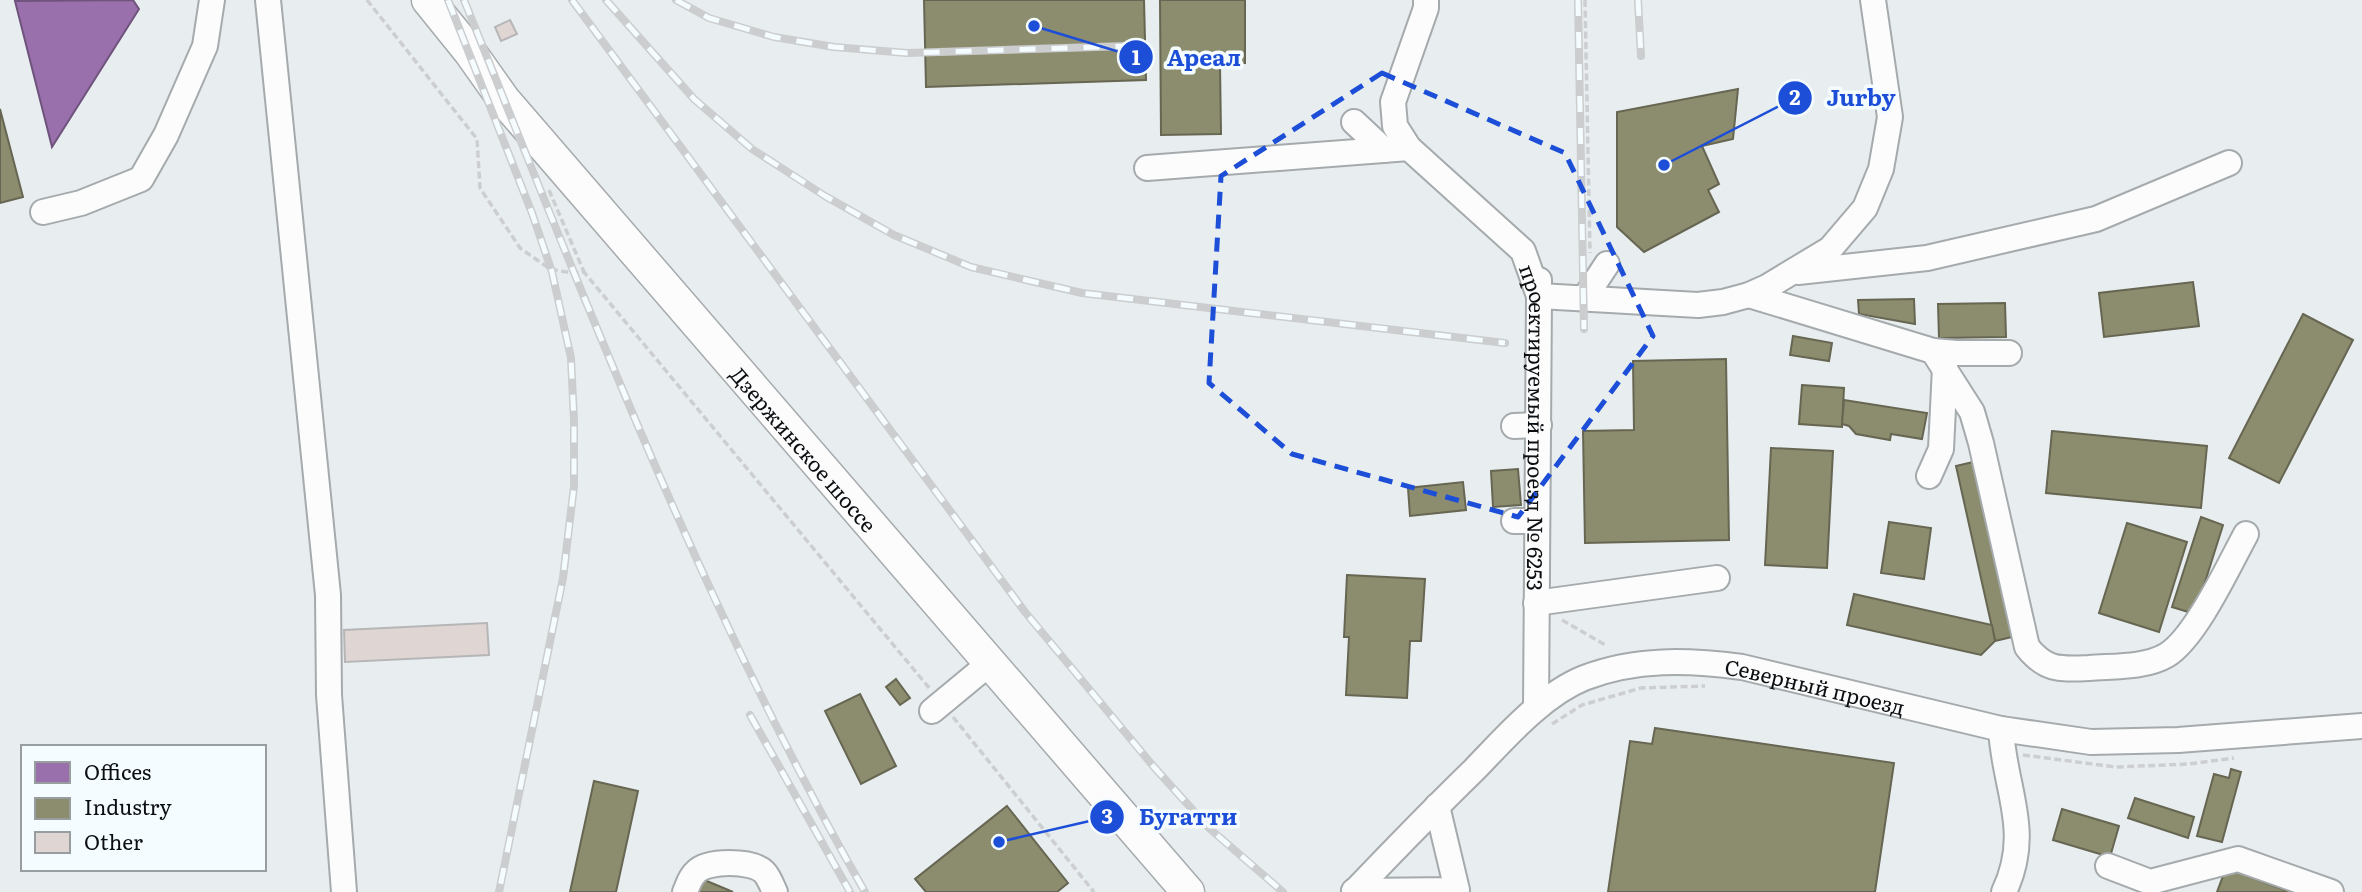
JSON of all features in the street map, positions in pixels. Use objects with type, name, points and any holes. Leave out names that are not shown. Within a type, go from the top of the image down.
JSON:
[{"type":"main road","name":"Дзержинское шоссе","points":[[428,0],[504,100],[1188,892]]},
{"type":"street","points":[[43,212],[81,203],[141,179],[166,135],[205,46],[212,0]]},
{"type":"street","points":[[268,0],[328,594],[329,695],[344,892]]},
{"type":"street","name":"проектируемый проезд № 6253","points":[[1426,0],[1426,8],[1393,102],[1395,126],[1409,148],[1523,251],[1539,296],[1539,425],[1525,531],[1540,602],[1544,716]]},
{"type":"street","points":[[1538,247],[1539,296],[1587,294],[1698,304],[1723,302],[1749,295],[1830,249],[1865,208],[1881,169],[1890,117],[1872,0]]},
{"type":"street","points":[[1354,122],[1384,150]]},
{"type":"street","points":[[1147,168],[1409,148]]},
{"type":"street","points":[[1790,273],[1927,258],[2096,219],[2229,163]]},
{"type":"street","points":[[1587,294],[1607,264]]},
{"type":"street","points":[[1749,295],[1939,359],[1957,353],[2008,353]]},
{"type":"street","points":[[1929,476],[1941,449],[1939,359]]},
{"type":"street","points":[[1939,359],[1972,412],[2027,647],[2038,661],[2069,668],[2109,667],[2136,665],[2167,655],[2186,637],[2246,534]]},
{"type":"street","points":[[1514,426],[1539,425]]},
{"type":"street","points":[[1540,602],[1717,578]]},
{"type":"street","name":"Северный проезд","points":[[1354,892],[1437,806],[1544,716],[1581,679],[1617,668],[1658,661],[1742,667],[2001,740],[2178,740],[2362,726]]},
{"type":"street","points":[[936,707],[990,663]]},
{"type":"street","points":[[2001,740],[2015,811],[2018,844],[2004,892]]},
{"type":"street","points":[[1354,892],[1457,890],[1437,806]]},
{"type":"street","points":[[2108,866],[2150,882],[2238,859],[2331,892]]},
{"type":"street","points":[[685,892],[696,871],[708,866],[736,863],[751,865],[764,872],[775,892]]},
{"type":"path","points":[[367,0],[477,139],[480,187],[520,248],[550,269],[584,272],[803,533],[936,707],[1094,892]]},
{"type":"path","points":[[1585,0],[1587,294]]},
{"type":"path","points":[[1540,602],[1566,623],[1607,646]]},
{"type":"path","points":[[1544,716],[1641,688],[1716,686]]},
{"type":"path","points":[[2001,740],[2049,760],[2116,767],[2189,764],[2243,757]]},
{"type":"highlighted area","points":[[1382,73],[1565,153],[1653,336],[1518,517],[1292,454],[1209,383],[1221,176]]},
{"type":"building: Offices","points":[[133,0],[139,9],[52,147],[15,1]]},
{"type":"building: Industry","points":[[924,0],[1144,0],[1146,80],[926,87]]},
{"type":"building: Industry","points":[[1160,0],[1245,0],[1245,63],[1220,64],[1221,134],[1161,135]]},
{"type":"building: Industry","points":[[1738,89],[1733,139],[1702,146],[1719,184],[1708,190],[1719,212],[1644,252],[1617,227],[1617,112]]},
{"type":"building: Industry","points":[[0,109],[23,197],[0,203]]},
{"type":"building: Industry","points":[[2193,282],[2199,326],[2104,337],[2099,293]]},
{"type":"building: Industry","points":[[1914,299],[1915,324],[1859,314],[1858,300]]},
{"type":"building: Industry","points":[[2005,303],[2006,337],[1939,338],[1938,304]]},
{"type":"building: Industry","points":[[2303,314],[2353,340],[2279,483],[2229,458]]},
{"type":"building: Industry","points":[[1793,336],[1832,343],[1829,361],[1790,355]]},
{"type":"building: Industry","points":[[1726,359],[1729,540],[1585,543],[1583,431],[1634,430],[1633,361]]},
{"type":"building: Industry","points":[[1802,385],[1844,388],[1842,427],[1799,424]]},
{"type":"building: Industry","points":[[1844,400],[1927,413],[1922,439],[1891,434],[1890,440],[1856,434],[1849,426],[1842,424]]},
{"type":"building: Industry","points":[[2052,431],[2207,446],[2201,508],[2046,493]]},
{"type":"building: Industry","points":[[1771,448],[1833,451],[1827,568],[1765,565]]},
{"type":"building: Industry","points":[[1973,462],[2012,637],[1995,641],[1956,466]]},
{"type":"building: Industry","points":[[1518,469],[1521,505],[1493,507],[1491,471]]},
{"type":"building: Industry","points":[[1463,482],[1466,510],[1410,516],[1408,488]]},
{"type":"building: Industry","points":[[2201,517],[2223,525],[2195,614],[2172,607]]},
{"type":"building: Industry","points":[[1889,522],[1931,528],[1924,579],[1881,573]]},
{"type":"building: Industry","points":[[2127,523],[2187,542],[2159,632],[2099,613]]},
{"type":"building: Industry","points":[[1347,575],[1425,579],[1421,641],[1410,641],[1407,698],[1346,695],[1349,637],[1344,637]]},
{"type":"building: Industry","points":[[1854,594],[1992,625],[1995,641],[1981,655],[1847,625]]},
{"type":"building: Industry","points":[[896,679],[910,698],[900,705],[886,687]]},
{"type":"building: Industry","points":[[860,694],[896,766],[861,784],[825,711]]},
{"type":"building: Industry","points":[[1655,728],[1894,763],[1875,892],[1608,892],[1630,741],[1652,744]]},
{"type":"building: Industry","points":[[2231,769],[2241,772],[2222,842],[2197,836],[2214,774],[2229,778]]},
{"type":"building: Industry","points":[[594,781],[638,791],[616,892],[570,892]]},
{"type":"building: Industry","points":[[2135,798],[2194,817],[2188,838],[2128,818]]},
{"type":"building: Industry","points":[[1007,806],[1068,883],[1057,892],[926,892],[915,879]]},
{"type":"building: Industry","points":[[2062,809],[2119,826],[2110,857],[2053,840]]},
{"type":"building: Industry","points":[[2226,868],[2290,892],[2217,892]]},
{"type":"building: Industry","points":[[702,879],[733,892],[697,892]]},
{"type":"building: Other","points":[[510,20],[517,34],[501,41],[495,27]]},
{"type":"building: Other","points":[[487,623],[489,655],[345,662],[344,630]]},
{"type":"railway","points":[[448,0],[532,213],[552,272],[571,358],[574,486],[563,578],[499,892]]},
{"type":"railway","points":[[464,0],[602,340],[699,565],[806,785],[865,892]]},
{"type":"railway","points":[[572,0],[1025,612],[1154,767],[1209,828],[1283,892]]},
{"type":"railway","points":[[606,0],[694,99],[752,149],[825,196],[894,235],[971,267],[1082,293],[1505,343]]},
{"type":"railway","points":[[676,0],[709,18],[774,37],[834,47],[907,53],[1128,46]]},
{"type":"railway","points":[[1578,0],[1584,329]]},
{"type":"railway","points":[[1638,0],[1641,56]]},
{"type":"railway","points":[[750,715],[850,892]]},
{"type":"place","name":"Ареал","points":[[1034,26]]},
{"type":"place","name":"Jurby","points":[[1664,165]]},
{"type":"place","name":"Бугатти","points":[[999,842]]}]
